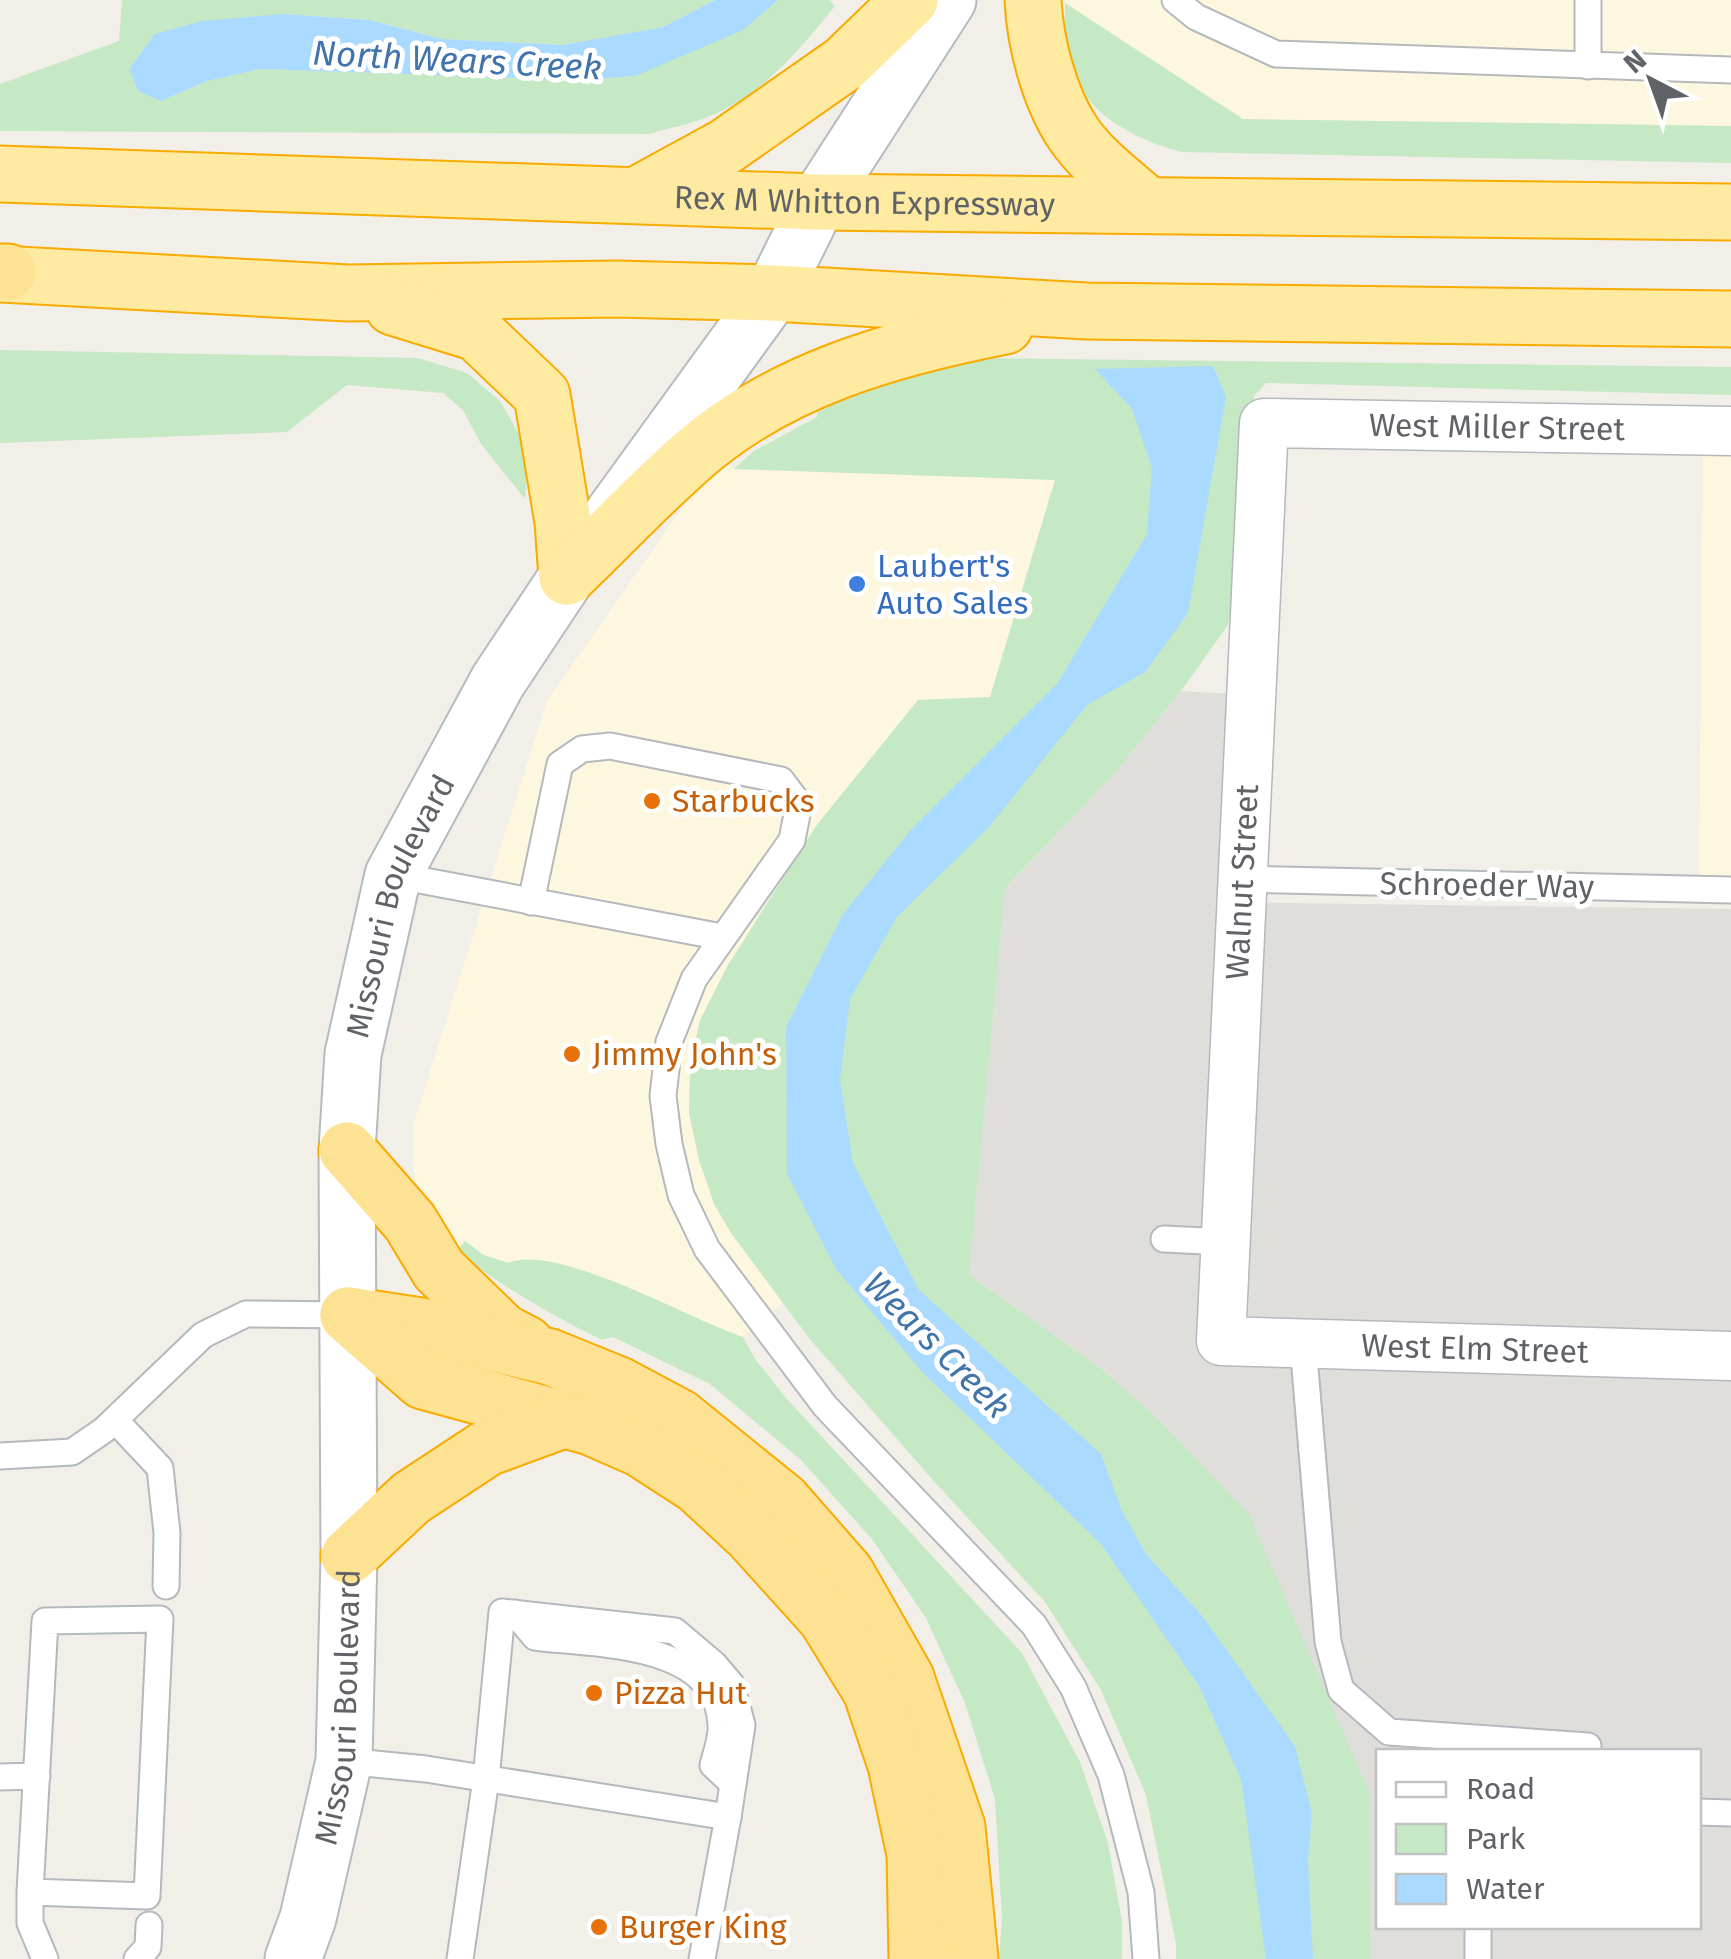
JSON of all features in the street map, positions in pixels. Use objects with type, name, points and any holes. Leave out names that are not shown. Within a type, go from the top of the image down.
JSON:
[{"type":"highway","points":[[634,197],[725,146],[846,64],[910,0]]},
{"type":"highway","points":[[1033,0],[1034,34],[1072,132],[1146,204]]},
{"type":"highway","name":"Rex M Whitton Expressway","points":[[0,174],[818,202],[1731,212]]},
{"type":"highway","points":[[3,273],[348,293],[617,289],[1087,310],[1731,320]]},
{"type":"highway","points":[[348,293],[477,334],[542,394],[563,522],[567,577]]},
{"type":"highway","points":[[567,577],[691,457],[746,416],[784,394],[850,366],[936,340],[1087,310]]},
{"type":"highway","points":[[347,1150],[410,1222],[440,1270],[503,1332],[679,1417],[783,1501],[846,1573],[906,1678],[957,1828],[970,1959]]},
{"type":"highway","points":[[348,1315],[421,1326],[550,1357]]},
{"type":"highway","points":[[348,1315],[423,1381],[591,1427],[641,1449],[698,1486],[751,1535],[826,1618],[871,1692],[896,1765],[915,1854],[917,1959]]},
{"type":"highway","points":[[349,1556],[411,1498],[486,1448],[563,1420]]},
{"type":"main road","name":"Missouri Boulevard","points":[[293,1959],[308,1918],[344,1761],[349,1556],[347,1150],[354,1054],[393,875],[498,681],[567,577],[772,293],[818,202],[948,0]]},
{"type":"main road","points":[[254,1959],[327,1839]]},
{"type":"main road","points":[[320,1959],[327,1839]]},
{"type":"street","name":"West Miller Street","points":[[1264,422],[1731,431]]},
{"type":"street","name":"Walnut Street","points":[[1221,1342],[1264,422]]},
{"type":"street","name":"West Elm Street","points":[[1221,1342],[1731,1356]]},
{"type":"lane","points":[[1176,0],[1196,17],[1276,54],[1731,70]]},
{"type":"lane","points":[[1588,0],[1588,66]]},
{"type":"lane","points":[[530,902],[560,764],[582,748],[610,746],[781,780],[800,804],[792,840],[694,978],[670,1042],[663,1096],[681,1195],[707,1249],[826,1406],[1034,1625],[1073,1687],[1111,1775],[1141,1892],[1146,1959]]},
{"type":"lane","points":[[393,875],[722,937]]},
{"type":"lane","name":"Schroeder Way","points":[[1242,879],[1731,890]]},
{"type":"lane","points":[[1164,1239],[1226,1242]]},
{"type":"lane","points":[[0,1456],[72,1452],[115,1420],[203,1335],[246,1314],[348,1315]]},
{"type":"lane","points":[[1303,1344],[1328,1642],[1341,1690],[1395,1742],[1588,1746]]},
{"type":"lane","points":[[115,1420],[160,1468],[167,1534],[166,1586]]},
{"type":"lane","points":[[460,1959],[486,1779],[502,1612],[674,1631],[732,1684],[742,1726],[702,1959]]},
{"type":"lane","points":[[30,1892],[147,1896],[160,1619],[45,1621],[30,1892],[30,1924],[45,1959]]},
{"type":"lane","points":[[344,1761],[728,1817]]},
{"type":"lane","points":[[0,1778],[38,1776]]},
{"type":"lane","points":[[1701,1812],[1731,1813]]},
{"type":"lane","points":[[137,1959],[148,1947],[149,1925]]},
{"type":"lane","points":[[1478,1929],[1478,1959]]},
{"type":"shaded area","points":[[1065,0],[1731,0],[1731,126],[1242,119]]},
{"type":"shaded area","points":[[1703,446],[1731,447],[1731,878],[1699,878]]},
{"type":"shaded area","points":[[720,460],[735,469],[1055,479],[990,697],[918,700],[816,826],[758,915],[690,1067],[689,1113],[699,1161],[715,1204],[782,1303],[743,1337],[484,1255],[465,1241],[456,1252],[414,1177],[413,1126],[547,701],[708,471]]},
{"type":"shaded area","points":[[1181,691],[1234,694],[1224,902],[1731,909],[1731,1959],[1371,1959],[1369,1792],[1154,1415],[1099,1367],[969,1275],[1005,888],[1115,773]]},
{"type":"green space","points":[[122,0],[715,0],[663,27],[562,45],[442,39],[369,20],[283,14],[161,101],[207,81],[261,69],[585,80],[635,76],[778,0],[830,0],[835,6],[794,54],[747,96],[703,119],[649,134],[0,131],[0,84],[119,41]]},
{"type":"green space","points":[[1065,3],[1243,119],[1731,126],[1731,163],[1182,152],[1127,131],[1097,109],[1085,94],[1066,52]]},
{"type":"green space","points":[[0,350],[418,358],[467,373],[500,401],[520,436],[528,463],[525,499],[481,444],[463,410],[443,393],[347,385],[287,432],[0,443]]},
{"type":"green space","points":[[984,358],[1731,367],[1731,395],[1266,383],[1254,396],[1248,481],[1228,625],[1115,773],[1005,888],[969,1275],[1099,1367],[1154,1415],[1249,1514],[1369,1792],[1371,1959],[1176,1959],[1146,1795],[1101,1690],[1045,1602],[809,1338],[731,1233],[714,1204],[699,1160],[689,1113],[690,1067],[700,1020],[728,965],[816,826],[918,700],[990,697],[1055,480],[734,469],[754,451],[817,417],[819,402],[843,390]]},
{"type":"green space","points":[[465,1241],[484,1255],[508,1263],[530,1259],[589,1272],[743,1337],[786,1398],[1022,1653],[1080,1762],[1108,1843],[1122,1922],[1122,1959],[999,1959],[1002,1919],[995,1799],[965,1703],[926,1618],[872,1539],[800,1459],[710,1384],[613,1337],[602,1340],[509,1288],[456,1252]]},
{"type":"water","name":"North Wears Creek","points":[[715,0],[778,0],[743,30],[635,76],[585,80],[261,69],[207,81],[161,101],[138,91],[129,69],[155,34],[202,21],[283,14],[369,20],[442,39],[562,45],[663,27]]},
{"type":"water","name":"Wears Creek","points":[[1213,366],[1226,397],[1188,613],[1145,672],[1087,705],[989,827],[897,917],[850,999],[840,1080],[853,1163],[919,1290],[1101,1454],[1122,1511],[1146,1554],[1203,1617],[1295,1746],[1312,1813],[1308,1861],[1313,1959],[1266,1959],[1241,1779],[1199,1686],[1101,1544],[922,1372],[836,1269],[787,1174],[786,1027],[843,914],[910,831],[1057,684],[1147,534],[1152,468],[1132,409],[1095,369]]},
{"type":"place","name":"Laubert's Auto Sales","points":[[857,584]]},
{"type":"place","name":"Starbucks","points":[[652,801]]},
{"type":"place","name":"Jimmy John's","points":[[572,1054]]},
{"type":"place","name":"Pizza Hut","points":[[594,1693]]},
{"type":"place","name":"Burger King","points":[[599,1927]]}]
